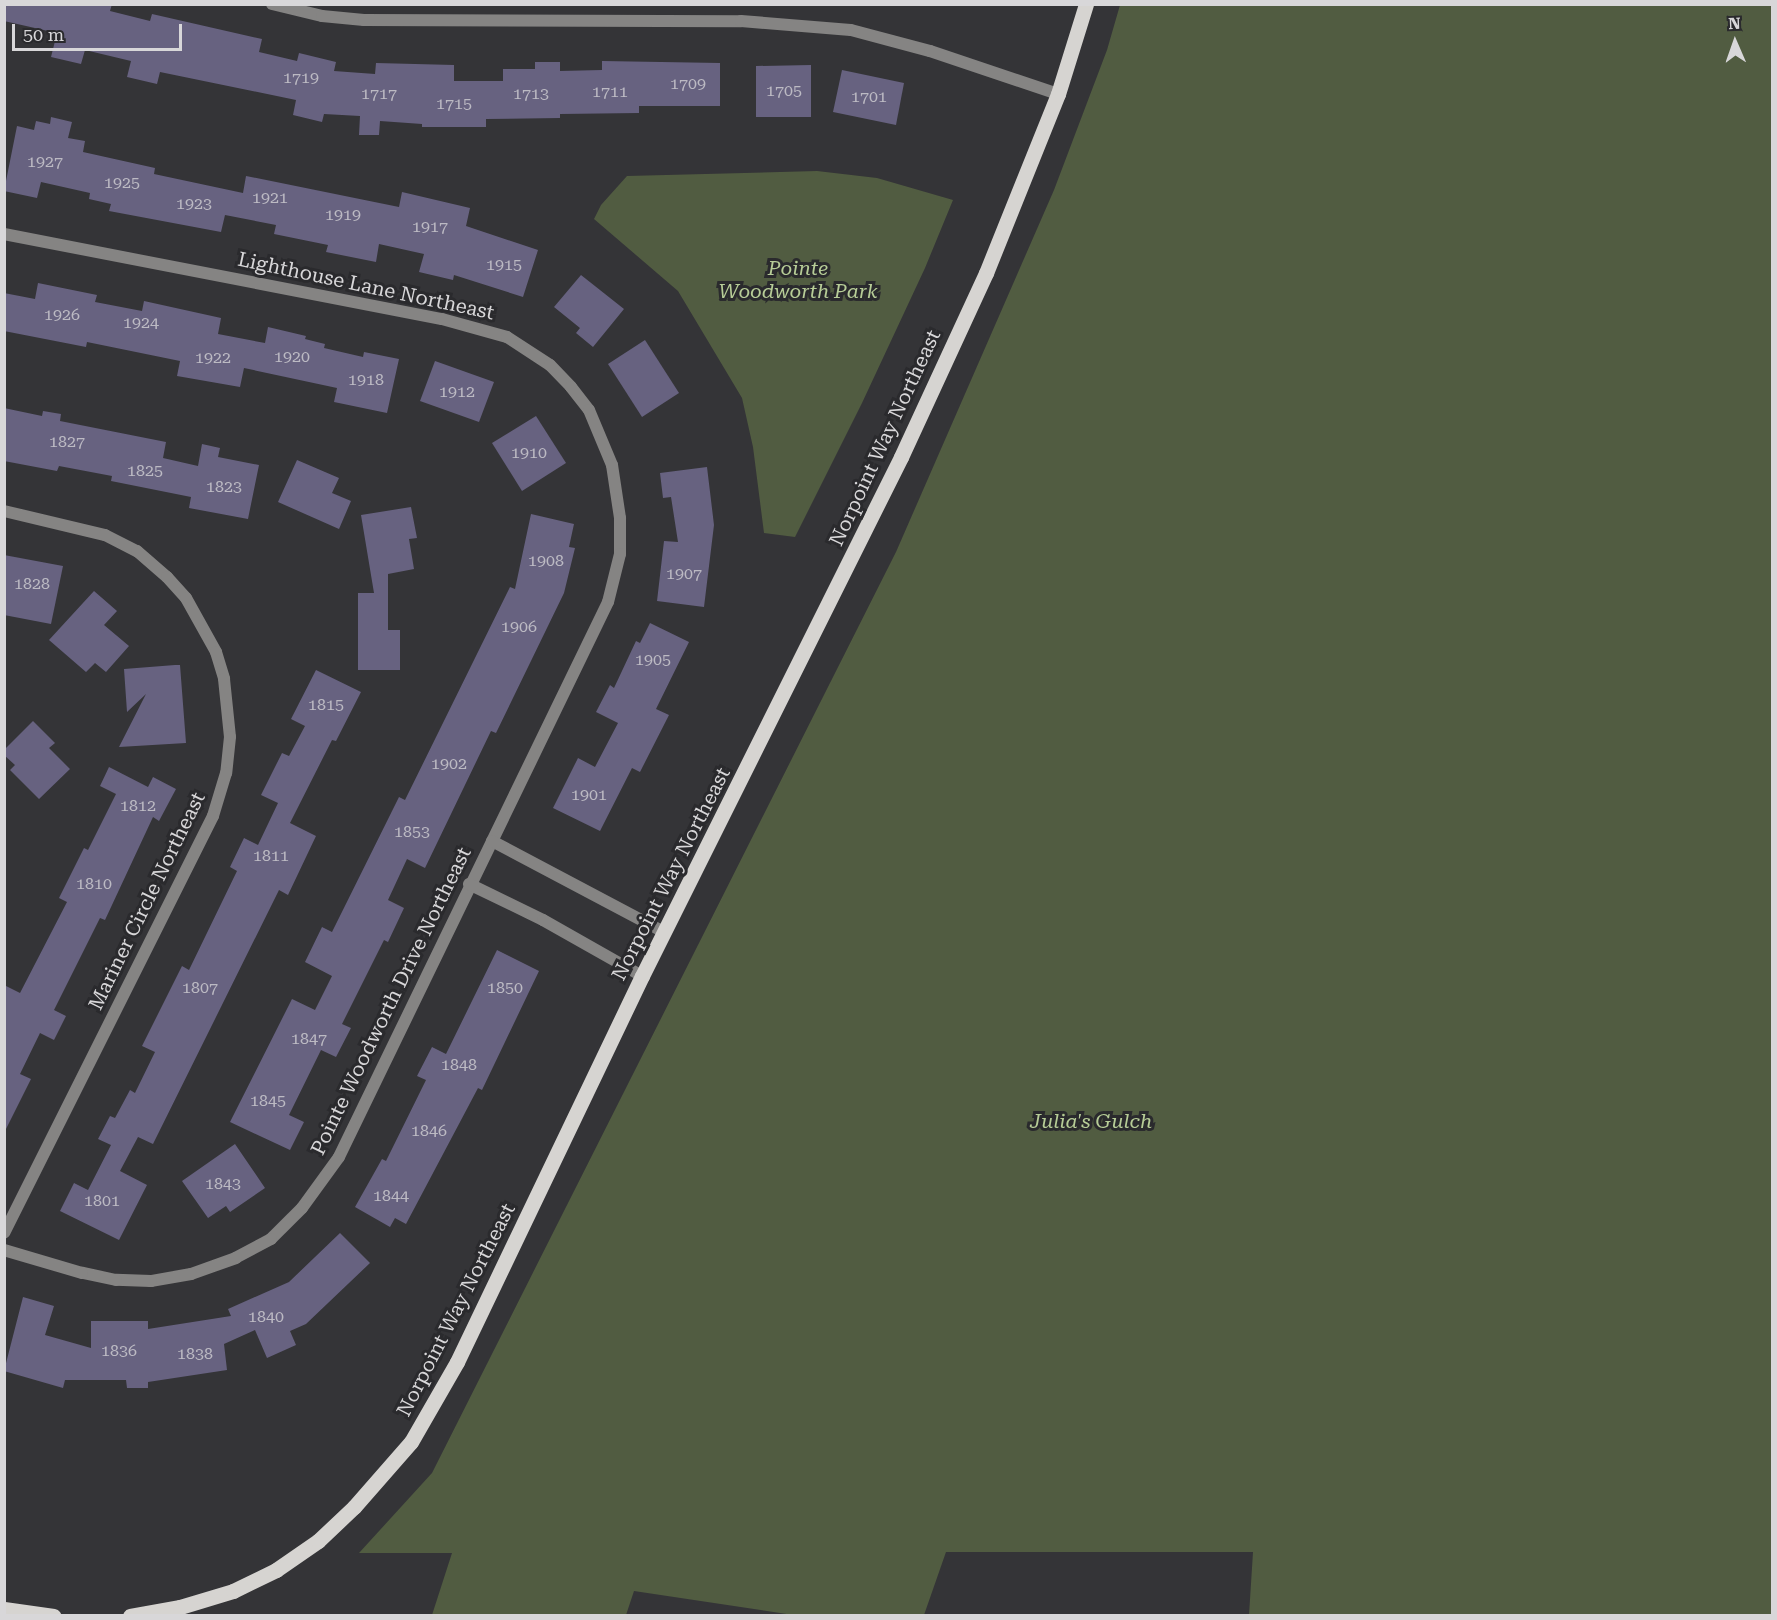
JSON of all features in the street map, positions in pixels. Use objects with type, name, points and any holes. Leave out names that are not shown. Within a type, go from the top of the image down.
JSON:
[{"type":"main road","name":"Norpoint Way Northeast","points":[[130,1616],[180,1607],[233,1591],[276,1570],[318,1541],[394,1464],[411,1442],[457,1362],[642,976],[833,597],[911,435],[986,273],[1058,94],[1086,4]]},
{"type":"main road","points":[[4,1609],[54,1616]]},
{"type":"street","points":[[272,4],[322,16],[364,20],[420,22],[741,21],[840,29],[896,40],[1058,94]]},
{"type":"street","name":"Lighthouse Lane Northeast","points":[[4,234],[484,329],[507,337],[529,350],[550,365],[572,387],[588,410],[612,465],[620,518],[620,554],[608,602],[492,841]]},
{"type":"street","name":"Mariner Circle Northeast","points":[[4,510],[105,535],[137,551],[167,577],[186,598],[216,652],[224,679],[230,737],[226,772],[213,816],[4,1233]]},
{"type":"street","points":[[492,841],[664,932]]},
{"type":"street","name":"Pointe Woodworth Drive Northeast","points":[[4,1250],[82,1273],[116,1280],[151,1281],[191,1274],[236,1258],[271,1239],[302,1208],[339,1157],[469,884],[492,841]]},
{"type":"street","points":[[469,884],[543,920],[642,976]]},
{"type":"green space","name":"Julia's Gulch","points":[[1120,5],[1772,5],[1772,1615],[1249,1615],[1253,1552],[946,1552],[924,1615],[793,1615],[634,1591],[626,1615],[432,1615],[452,1553],[359,1553],[432,1473],[896,552],[1054,190],[1107,50]]},
{"type":"green space","name":"Pointe Woodworth Park","points":[[817,171],[877,178],[953,200],[925,268],[862,403],[795,537],[764,533],[753,447],[742,398],[678,291],[594,219],[601,205],[627,176]]},
{"type":"building","points":[[4,4],[112,4],[110,11],[150,21],[152,14],[262,39],[259,52],[297,61],[299,53],[336,62],[334,71],[375,74],[376,63],[454,65],[454,81],[503,81],[503,69],[535,69],[535,62],[560,62],[560,71],[602,70],[602,61],[720,63],[720,106],[639,106],[639,113],[560,114],[560,118],[486,119],[486,127],[422,127],[422,124],[380,121],[379,135],[359,135],[360,116],[324,114],[322,122],[293,115],[296,100],[160,72],[157,84],[127,77],[131,61],[85,50],[81,64],[51,57],[57,33],[4,21]]},
{"type":"building","points":[[811,65],[811,117],[756,117],[756,66]]},
{"type":"building","points":[[842,70],[904,83],[896,125],[833,112]]},
{"type":"building","points":[[51,117],[72,122],[68,138],[85,141],[83,152],[155,168],[154,174],[243,193],[246,176],[399,207],[402,192],[470,208],[466,226],[538,250],[523,297],[454,275],[453,280],[419,272],[424,254],[379,244],[376,262],[326,252],[328,245],[274,234],[276,225],[225,215],[221,232],[109,211],[111,204],[89,199],[90,193],[41,182],[37,198],[4,191],[17,126],[34,130],[36,121],[50,124]]},
{"type":"building","points":[[581,275],[624,309],[593,347],[576,333],[580,328],[554,307]]},
{"type":"building","points":[[38,283],[97,295],[95,302],[142,311],[144,301],[221,318],[218,334],[265,343],[268,327],[306,336],[305,339],[325,344],[324,348],[363,357],[364,352],[399,359],[387,413],[334,402],[337,388],[244,368],[240,387],[177,376],[180,361],[87,342],[86,347],[4,331],[4,293],[35,299]]},
{"type":"building","points":[[645,340],[679,393],[642,417],[608,364]]},
{"type":"building","points":[[435,361],[494,382],[479,422],[420,401]]},
{"type":"building","points":[[4,408],[42,416],[43,411],[61,414],[60,421],[166,442],[163,458],[198,466],[202,444],[220,448],[218,457],[259,465],[248,519],[189,508],[191,497],[111,481],[112,476],[59,466],[57,471],[4,461]]},
{"type":"building","points":[[536,416],[566,463],[522,491],[492,443]]},
{"type":"building","points":[[297,460],[339,478],[332,493],[351,501],[339,529],[278,502]]},
{"type":"building","points":[[707,467],[714,525],[704,607],[657,601],[664,541],[678,542],[671,497],[663,498],[660,473]]},
{"type":"building","points":[[411,507],[417,538],[409,539],[414,569],[388,574],[388,630],[400,630],[400,670],[358,670],[358,593],[374,593],[361,515]]},
{"type":"building","points":[[531,514],[574,524],[569,547],[575,548],[564,593],[496,733],[491,731],[425,868],[407,859],[388,900],[404,908],[388,942],[384,940],[342,1024],[351,1028],[336,1057],[321,1050],[289,1115],[304,1122],[290,1150],[230,1122],[292,999],[315,1010],[332,976],[305,962],[322,927],[332,932],[399,797],[405,800],[510,587],[515,589]]},
{"type":"building","points":[[4,555],[63,566],[51,624],[4,615]]},
{"type":"building","points":[[94,591],[117,611],[104,625],[129,646],[106,672],[95,663],[86,672],[49,640]]},
{"type":"building","points":[[650,623],[689,642],[656,709],[669,715],[640,772],[632,768],[600,831],[553,808],[578,758],[595,767],[618,723],[596,712],[610,685],[614,688],[636,641],[640,643]]},
{"type":"building","points":[[180,665],[186,743],[119,747],[146,694],[127,712],[124,669]]},
{"type":"building","points":[[316,670],[361,692],[336,741],[332,740],[290,823],[316,836],[288,895],[279,890],[153,1144],[138,1137],[120,1171],[147,1185],[119,1240],[60,1211],[74,1183],[88,1190],[111,1145],[98,1139],[110,1116],[115,1118],[130,1090],[135,1093],[155,1052],[142,1046],[182,966],[189,970],[237,871],[230,867],[244,838],[258,845],[278,803],[261,795],[282,753],[289,756],[305,726],[291,719]]},
{"type":"building","points":[[33,721],[55,743],[49,748],[70,769],[39,799],[10,770],[15,765],[4,755],[4,750]]},
{"type":"building","points":[[109,767],[148,787],[153,777],[176,789],[159,821],[153,817],[105,920],[100,918],[54,1010],[66,1016],[54,1040],[40,1033],[20,1074],[31,1079],[4,1133],[4,985],[20,993],[67,902],[59,898],[84,848],[88,850],[116,794],[100,786]]},
{"type":"building","points":[[497,950],[539,971],[482,1090],[478,1088],[406,1224],[395,1218],[390,1227],[355,1207],[382,1159],[386,1161],[426,1080],[417,1076],[432,1047],[446,1054]]},
{"type":"building","points":[[235,1144],[265,1188],[230,1212],[226,1206],[208,1218],[182,1181]]},
{"type":"building","points":[[340,1233],[370,1263],[306,1324],[290,1331],[296,1345],[267,1358],[255,1330],[224,1344],[227,1370],[148,1382],[148,1388],[127,1388],[126,1380],[65,1380],[63,1388],[4,1371],[23,1297],[54,1306],[45,1335],[91,1348],[91,1321],[148,1321],[148,1329],[231,1316],[228,1309],[289,1282]]}]
